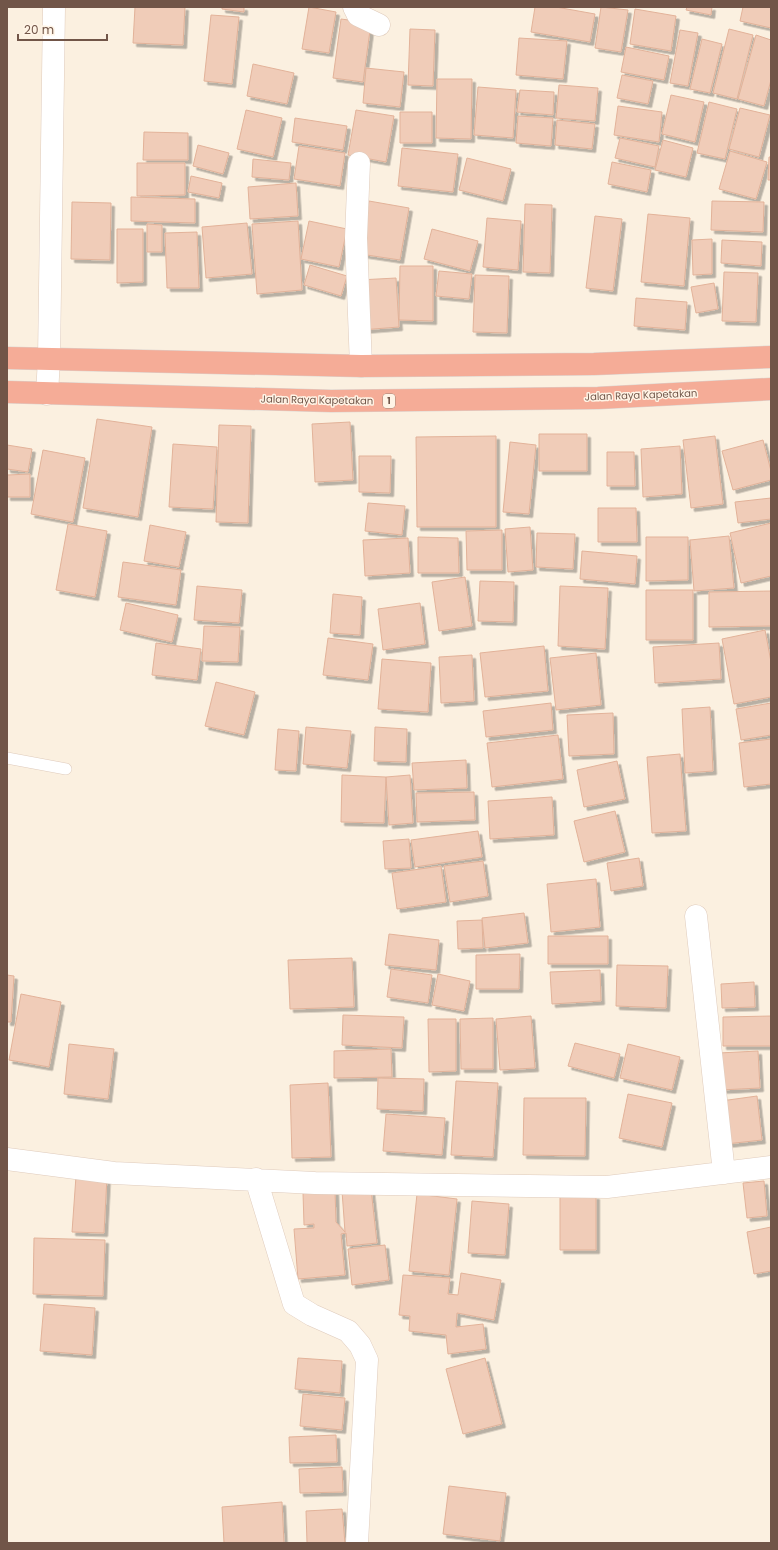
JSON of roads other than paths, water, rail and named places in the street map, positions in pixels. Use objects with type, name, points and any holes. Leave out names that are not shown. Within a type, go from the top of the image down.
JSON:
[{"type":"highway","points":[[7,358],[382,366],[594,364],[771,357]]},
{"type":"highway","points":[[594,364],[598,398]]},
{"type":"highway","points":[[382,366],[385,401]]},
{"type":"highway","name":"Jalan Raya Kapetakan","points":[[7,392],[331,401],[385,401],[598,398],[771,389]]},
{"type":"street","points":[[47,394],[49,359],[54,7]]},
{"type":"street","points":[[354,7],[358,15],[379,25]]},
{"type":"street","points":[[359,163],[356,238],[361,366]]},
{"type":"street","points":[[696,916],[724,1173]]},
{"type":"street","points":[[7,1159],[114,1173],[315,1183],[608,1187],[771,1168]]},
{"type":"street","points":[[256,1179],[294,1304],[312,1315],[348,1331],[360,1345],[368,1360],[357,1543]]},
{"type":"lane","points":[[7,758],[66,769]]}]
